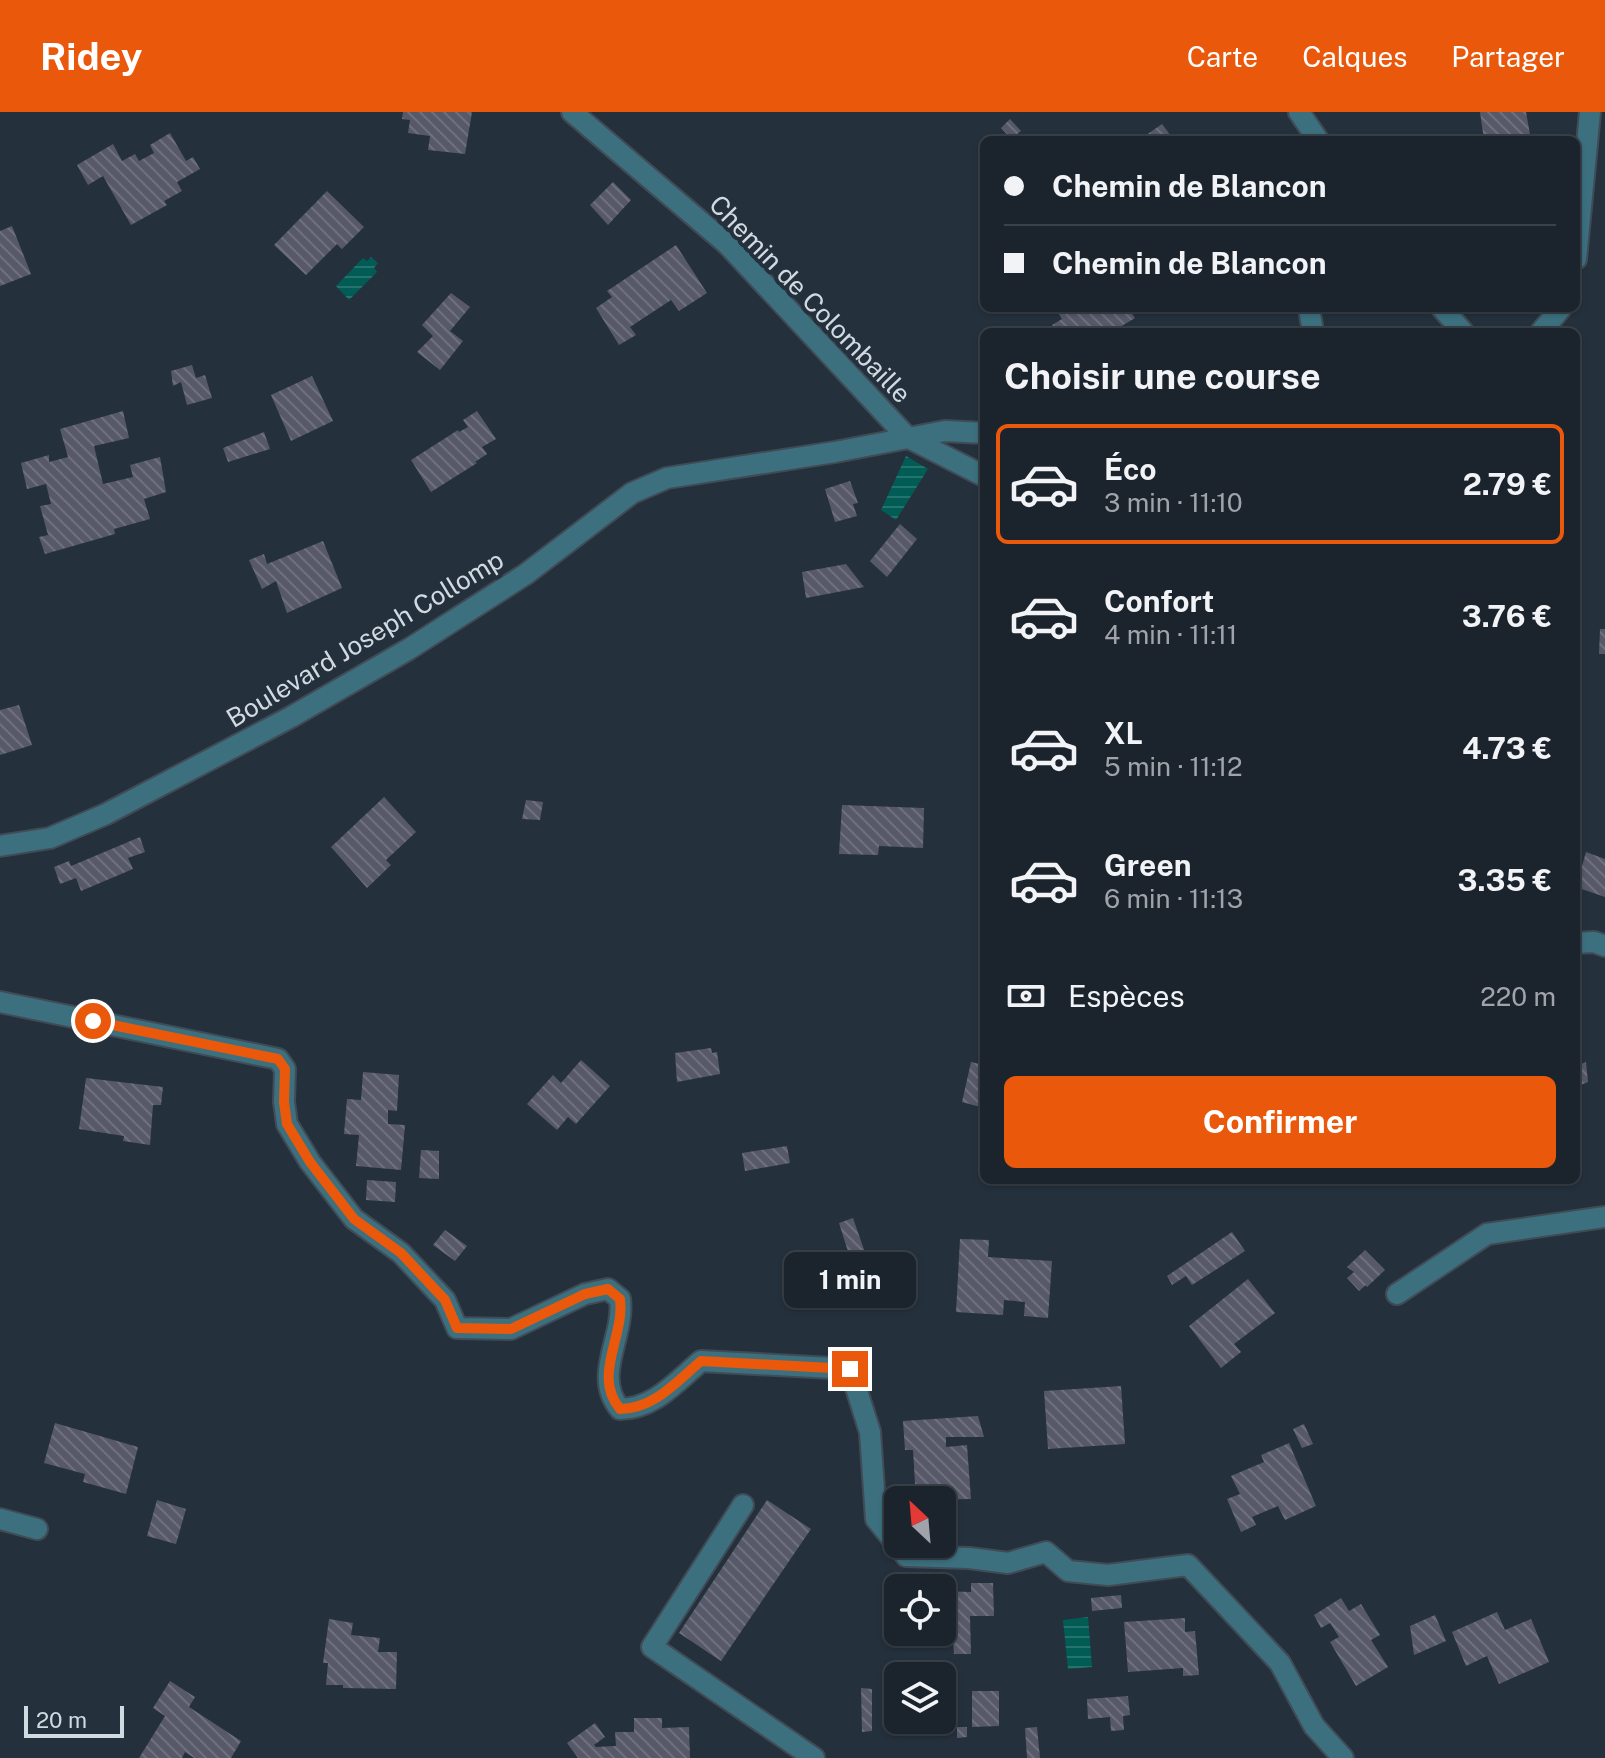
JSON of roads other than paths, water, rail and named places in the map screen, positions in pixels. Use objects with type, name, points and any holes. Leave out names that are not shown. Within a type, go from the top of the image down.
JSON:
[{"type":"street","name":"Chemin de Colombaille","points":[[572,112],[727,244],[907,437],[980,474]]},
{"type":"street","points":[[1299,112],[1315,136]]},
{"type":"street","points":[[1580,217],[1590,112]]},
{"type":"street","points":[[1446,312],[1460,328]]},
{"type":"street","points":[[1544,328],[1558,312]]},
{"type":"street","name":"Boulevard Joseph Collomp","points":[[0,846],[50,838],[106,814],[291,717],[409,649],[526,574],[632,493],[667,478],[945,431],[980,433]]},
{"type":"street","points":[[1580,943],[1594,942],[1605,946]]},
{"type":"street","points":[[0,1002],[278,1059],[285,1069],[287,1124],[310,1162],[354,1219],[401,1253],[445,1300],[457,1328],[511,1329],[585,1294],[608,1289],[620,1299],[622,1312],[607,1375],[611,1398],[620,1409],[638,1409],[658,1397],[701,1361],[850,1369],[870,1432],[876,1519],[906,1556],[1008,1563],[1046,1552],[1068,1571],[1108,1575],[1188,1565],[1280,1663],[1314,1726],[1343,1758]]},
{"type":"street","points":[[1397,1294],[1487,1234],[1605,1217]]},
{"type":"street","points":[[743,1505],[652,1647],[814,1758]]},
{"type":"street","points":[[0,1519],[37,1529]]}]
